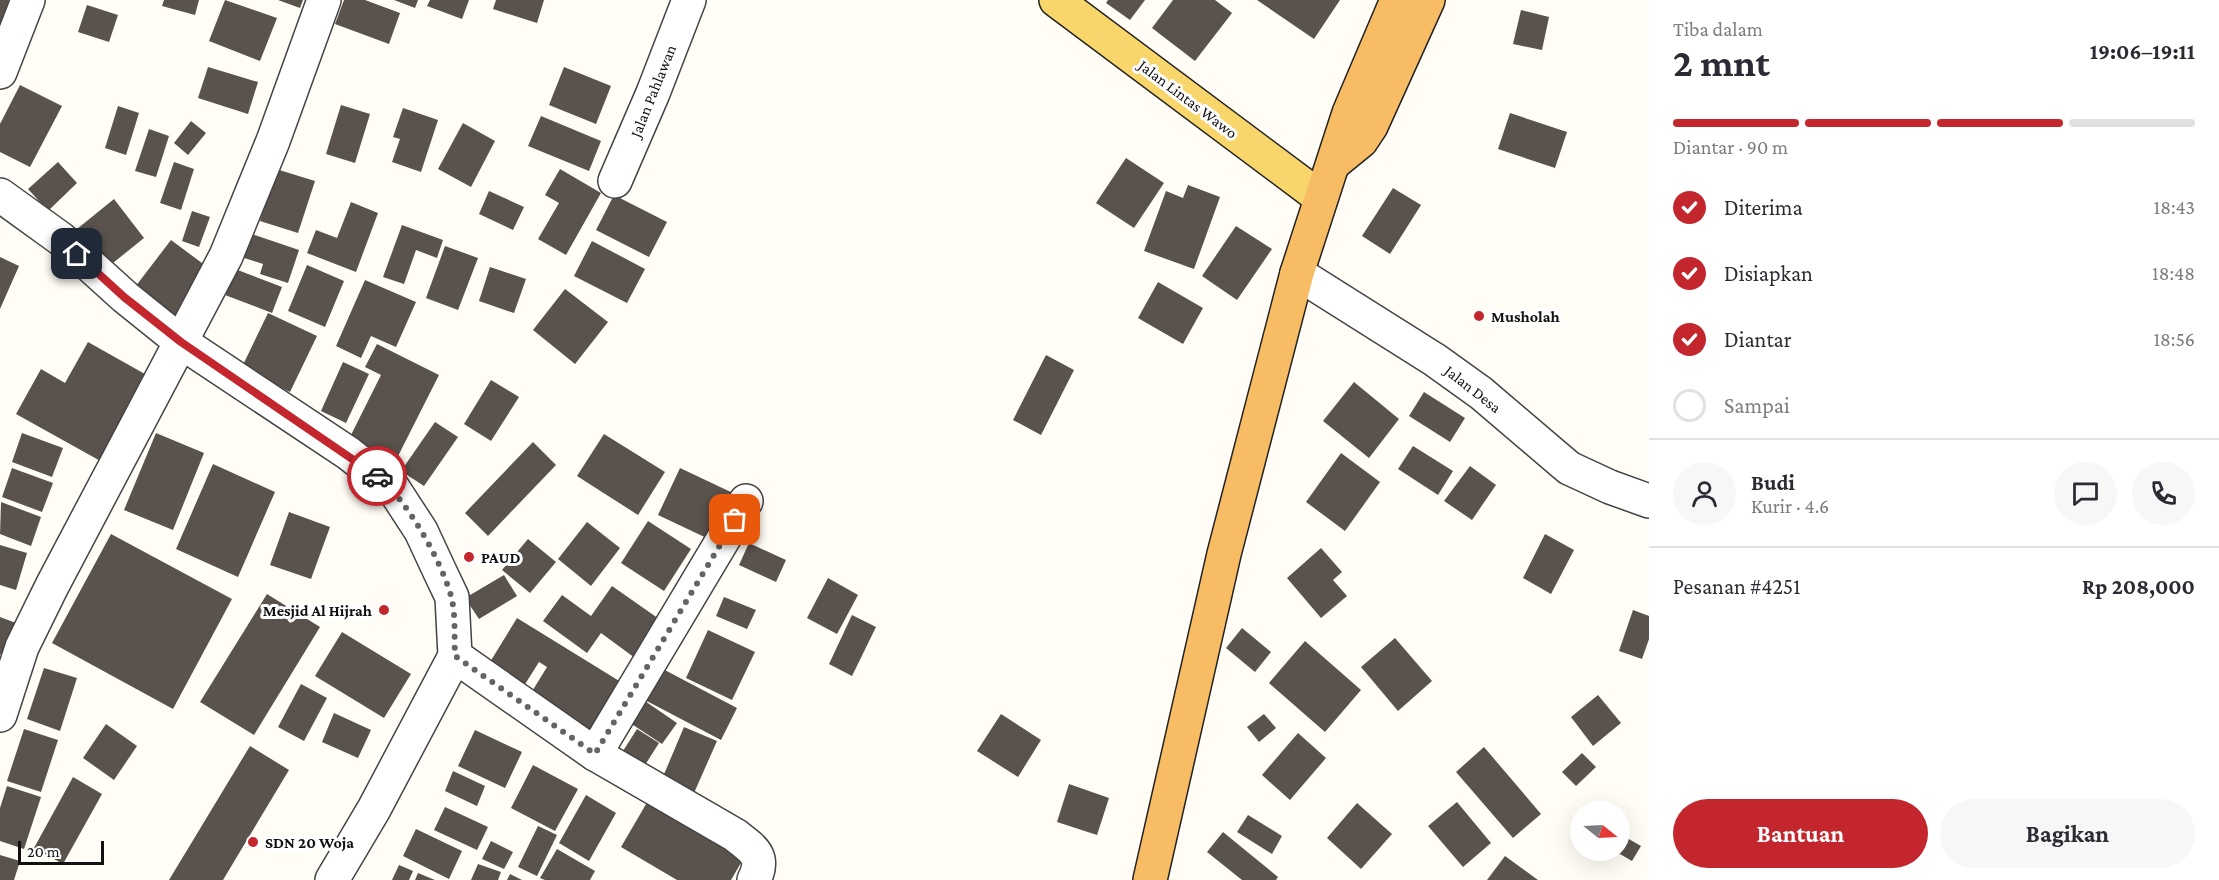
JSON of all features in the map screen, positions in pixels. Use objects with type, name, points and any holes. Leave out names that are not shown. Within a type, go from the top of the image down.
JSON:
[{"type":"highway","points":[[1150,880],[1224,554],[1297,273],[1349,113],[1397,0]]},
{"type":"highway","points":[[1334,164],[1361,141],[1371,126],[1428,0]]},
{"type":"main road","name":"Jalan Lintas Wawo","points":[[1056,0],[1321,198]]},
{"type":"street","points":[[0,72],[28,0]]},
{"type":"street","points":[[0,716],[22,647],[226,256],[248,206],[324,0]]},
{"type":"street","name":"Jalan Pahlawan","points":[[615,181],[689,0]]},
{"type":"street","points":[[0,195],[61,239],[124,297],[181,342],[348,453],[393,488],[421,531],[452,597],[455,656],[374,809],[332,880]]},
{"type":"street","name":"Jalan Desa","points":[[1297,273],[1435,360],[1481,393],[1569,468],[1649,501]]},
{"type":"street","points":[[595,754],[747,501]]},
{"type":"street","points":[[455,656],[595,754],[735,835],[760,856],[760,864],[754,880]]},
{"type":"building","points":[[0,0],[9,0],[1,28],[0,28]]},
{"type":"building","points":[[164,0],[199,0],[195,15],[162,6]]},
{"type":"building","points":[[225,0],[277,18],[260,61],[209,41]]},
{"type":"building","points":[[278,0],[303,0],[300,8]]},
{"type":"building","points":[[344,0],[365,0],[400,13],[389,44],[335,24]]},
{"type":"building","points":[[394,0],[418,0],[415,8]]},
{"type":"building","points":[[430,0],[469,0],[462,19],[427,6]]},
{"type":"building","points":[[496,0],[544,0],[537,23],[493,9]]},
{"type":"building","points":[[1108,0],[1145,0],[1130,20],[1106,3]]},
{"type":"building","points":[[1173,0],[1215,0],[1232,13],[1195,61],[1152,28]]},
{"type":"building","points":[[1257,0],[1340,0],[1314,39]]},
{"type":"building","points":[[87,5],[118,15],[109,42],[78,32]]},
{"type":"building","points":[[1521,10],[1549,17],[1542,50],[1513,44]]},
{"type":"building","points":[[208,67],[258,82],[248,114],[198,98]]},
{"type":"building","points":[[564,67],[611,86],[596,124],[549,105]]},
{"type":"building","points":[[20,85],[62,106],[30,167],[0,152],[0,124]]},
{"type":"building","points":[[341,105],[370,114],[355,163],[326,154]]},
{"type":"building","points":[[118,106],[139,113],[126,155],[105,148]]},
{"type":"building","points":[[403,108],[438,120],[421,172],[392,162],[400,139],[393,137]]},
{"type":"building","points":[[1510,113],[1567,132],[1555,168],[1498,149]]},
{"type":"building","points":[[541,116],[601,141],[589,171],[528,146]]},
{"type":"building","points":[[191,121],[206,133],[188,155],[174,143]]},
{"type":"building","points":[[463,123],[495,141],[471,187],[438,169]]},
{"type":"building","points":[[149,129],[169,136],[156,177],[135,171]]},
{"type":"building","points":[[1126,158],[1164,183],[1134,228],[1096,203]]},
{"type":"building","points":[[58,162],[77,183],[48,211],[28,189]]},
{"type":"building","points":[[174,162],[194,169],[181,210],[160,203]]},
{"type":"building","points":[[276,169],[315,181],[298,233],[260,221]]},
{"type":"building","points":[[560,169],[601,193],[566,255],[538,239],[559,203],[545,195]]},
{"type":"building","points":[[1188,185],[1220,197],[1194,269],[1144,251],[1166,191],[1183,198]]},
{"type":"building","points":[[1393,188],[1421,205],[1390,254],[1362,236]]},
{"type":"building","points":[[489,191],[524,207],[513,230],[479,214]]},
{"type":"building","points":[[614,195],[667,222],[649,257],[596,230]]},
{"type":"building","points":[[114,199],[144,238],[108,267],[77,229]]},
{"type":"building","points":[[351,202],[378,213],[356,272],[307,253],[316,230],[337,238]]},
{"type":"building","points":[[192,211],[210,217],[199,247],[182,241]]},
{"type":"building","points":[[402,225],[443,240],[437,258],[416,250],[404,284],[383,277]]},
{"type":"building","points":[[1236,226],[1272,249],[1237,300],[1202,276]]},
{"type":"building","points":[[246,232],[299,250],[288,283],[260,274],[263,264],[238,256]]},
{"type":"building","points":[[171,240],[214,272],[175,324],[132,291]]},
{"type":"building","points":[[592,241],[645,269],[627,303],[574,276]]},
{"type":"building","points":[[445,246],[478,258],[458,310],[426,298]]},
{"type":"building","points":[[0,257],[19,266],[0,309]]},
{"type":"building","points":[[307,265],[344,281],[325,327],[288,311]]},
{"type":"building","points":[[490,267],[526,279],[514,313],[479,301]]},
{"type":"building","points":[[235,269],[282,287],[272,313],[225,295]]},
{"type":"building","points":[[365,280],[416,302],[396,347],[371,336],[361,358],[336,346]]},
{"type":"building","points":[[1158,282],[1203,308],[1183,344],[1138,318]]},
{"type":"building","points":[[565,289],[608,322],[575,364],[533,330]]},
{"type":"building","points":[[268,313],[317,336],[290,392],[241,369]]},
{"type":"building","points":[[88,342],[152,378],[104,463],[16,414],[41,369],[65,383]]},
{"type":"building","points":[[377,344],[439,375],[393,466],[347,443],[381,375],[365,367]]},
{"type":"building","points":[[1046,355],[1074,370],[1041,435],[1013,420]]},
{"type":"building","points":[[343,362],[369,374],[346,423],[321,411]]},
{"type":"building","points":[[491,380],[519,397],[491,441],[464,424]]},
{"type":"building","points":[[1354,382],[1399,419],[1369,458],[1323,421]]},
{"type":"building","points":[[1424,392],[1465,418],[1450,442],[1409,416]]},
{"type":"building","points":[[435,422],[458,437],[424,486],[401,471]]},
{"type":"building","points":[[22,433],[63,448],[52,477],[12,462]]},
{"type":"building","points":[[156,433],[204,453],[173,530],[124,510]]},
{"type":"building","points":[[604,434],[665,472],[638,515],[577,476]]},
{"type":"building","points":[[533,442],[556,465],[488,536],[465,513]]},
{"type":"building","points":[[1413,446],[1453,471],[1438,495],[1398,469]]},
{"type":"building","points":[[1341,453],[1380,482],[1345,531],[1306,502]]},
{"type":"building","points":[[213,464],[275,492],[238,577],[176,549]]},
{"type":"building","points":[[1470,466],[1496,485],[1472,520],[1444,501]]},
{"type":"building","points":[[12,468],[53,483],[42,512],[2,497]]},
{"type":"building","points":[[680,468],[735,494],[713,541],[658,515]]},
{"type":"building","points":[[1,502],[41,517],[31,546],[0,534]]},
{"type":"building","points":[[289,512],[330,527],[311,579],[270,565]]},
{"type":"building","points":[[648,521],[691,549],[664,591],[621,563]]},
{"type":"building","points":[[587,522],[620,548],[591,586],[558,559]]},
{"type":"building","points":[[111,534],[232,599],[173,709],[52,643]]},
{"type":"building","points":[[1545,534],[1574,550],[1551,594],[1523,578]]},
{"type":"building","points":[[528,539],[556,562],[530,593],[502,570]]},
{"type":"building","points":[[749,543],[786,560],[776,582],[739,565]]},
{"type":"building","points":[[0,545],[27,553],[16,590],[0,585]]},
{"type":"building","points":[[1321,548],[1342,572],[1333,580],[1347,596],[1321,618],[1287,578]]},
{"type":"building","points":[[504,575],[517,596],[479,619],[465,598]]},
{"type":"building","points":[[828,578],[858,595],[837,634],[807,618]]},
{"type":"building","points":[[612,586],[662,621],[635,658],[601,633],[587,653],[543,621],[562,595],[591,616]]},
{"type":"building","points":[[267,594],[320,627],[254,735],[200,702]]},
{"type":"building","points":[[724,597],[756,610],[747,629],[716,616]]},
{"type":"building","points":[[1633,610],[1649,616],[1649,639],[1642,659],[1619,651]]},
{"type":"building","points":[[852,615],[876,627],[852,676],[829,664]]},
{"type":"building","points":[[0,617],[16,623],[4,656],[0,654]]},
{"type":"building","points":[[517,618],[629,687],[597,740],[528,698],[547,667],[539,662],[522,689],[487,667]]},
{"type":"building","points":[[1242,628],[1271,652],[1255,672],[1226,648]]},
{"type":"building","points":[[708,630],[755,652],[732,700],[686,678]]},
{"type":"building","points":[[342,632],[411,674],[384,718],[315,676]]},
{"type":"building","points":[[1395,638],[1432,681],[1398,711],[1361,667]]},
{"type":"building","points":[[1305,641],[1361,690],[1325,732],[1269,683]]},
{"type":"building","points":[[659,667],[737,708],[721,740],[643,699]]},
{"type":"building","points":[[44,668],[77,678],[60,731],[27,719]]},
{"type":"building","points":[[301,684],[327,698],[304,741],[278,727]]},
{"type":"building","points":[[1598,695],[1621,723],[1593,746],[1571,717]]},
{"type":"building","points":[[639,697],[677,723],[662,744],[624,719]]},
{"type":"building","points":[[334,713],[371,730],[358,758],[322,742]]},
{"type":"building","points":[[1001,714],[1041,740],[1018,777],[977,751]]},
{"type":"building","points":[[1264,714],[1276,728],[1259,742],[1247,727]]},
{"type":"building","points":[[106,724],[137,746],[114,780],[83,758]]},
{"type":"building","points":[[684,727],[717,741],[694,793],[662,779]]},
{"type":"building","points":[[24,729],[58,740],[41,792],[7,781]]},
{"type":"building","points":[[637,729],[659,743],[638,776],[616,762]]},
{"type":"building","points":[[475,730],[522,752],[505,788],[458,766]]},
{"type":"building","points":[[1298,733],[1326,758],[1290,800],[1262,775]]},
{"type":"building","points":[[250,746],[289,770],[223,880],[169,880]]},
{"type":"building","points":[[1484,747],[1541,814],[1513,838],[1456,772]]},
{"type":"building","points":[[1582,753],[1596,767],[1576,786],[1562,772]]},
{"type":"building","points":[[533,765],[578,789],[555,831],[511,808]]},
{"type":"building","points":[[453,771],[485,786],[477,806],[445,791]]},
{"type":"building","points":[[73,777],[102,794],[63,864],[34,848]]},
{"type":"building","points":[[1069,784],[1109,798],[1097,835],[1057,822]]},
{"type":"building","points":[[7,786],[41,797],[24,849],[0,841],[0,808]]},
{"type":"building","points":[[586,795],[616,813],[589,861],[559,843]]},
{"type":"building","points":[[649,799],[745,856],[731,880],[677,880],[621,847]]},
{"type":"building","points":[[1457,802],[1491,843],[1463,867],[1428,826]]},
{"type":"building","points":[[1357,803],[1392,834],[1361,869],[1327,838]]},
{"type":"building","points":[[445,807],[488,827],[477,850],[434,830]]},
{"type":"building","points":[[1248,815],[1282,836],[1272,854],[1237,832]]},
{"type":"building","points":[[538,826],[557,835],[537,876],[518,867]]},
{"type":"building","points":[[416,829],[462,851],[449,879],[403,856]]},
{"type":"building","points":[[1223,832],[1278,877],[1276,880],[1242,880],[1207,852]]},
{"type":"building","points":[[1630,840],[1641,846],[1632,861],[1630,860]]},
{"type":"building","points":[[491,841],[513,852],[504,869],[482,859]]},
{"type":"building","points":[[557,849],[595,871],[590,880],[540,878]]},
{"type":"building","points":[[0,855],[20,861],[14,880],[0,880]]},
{"type":"building","points":[[1505,856],[1538,880],[1487,880]]},
{"type":"building","points":[[478,864],[501,872],[498,880],[471,880]]},
{"type":"building","points":[[399,865],[413,871],[409,880],[392,880]]},
{"type":"building","points":[[418,873],[435,880],[415,880]]},
{"type":"building","points":[[510,874],[522,880],[507,880]]},
{"type":"way so far","points":[[377,476],[393,488],[421,531],[452,597],[455,656],[595,754],[735,520]]},
{"type":"place","name":"Musholah","points":[[1479,316]]},
{"type":"place","name":"PAUD","points":[[469,557]]},
{"type":"place","name":"Mesjid Al Hijrah","points":[[384,610]]},
{"type":"place","name":"SDN 20 Woja","points":[[253,842]]},
{"type":"route","points":[[77,254],[124,297],[181,342],[348,453],[377,476]]}]
